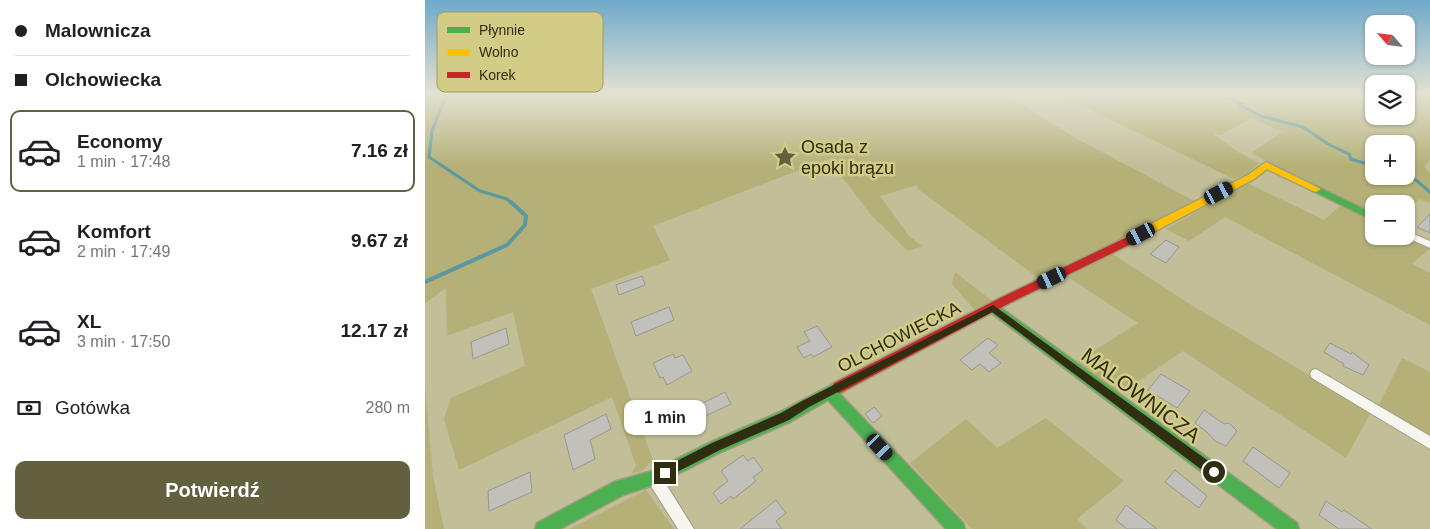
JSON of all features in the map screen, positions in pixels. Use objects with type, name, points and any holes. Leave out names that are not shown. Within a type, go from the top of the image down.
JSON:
[{"type":"street","name":"OLCHOWIECKA","points":[[543,529],[620,488],[654,478],[716,447],[785,417],[829,392],[1251,177],[1266,165],[1365,214]]},
{"type":"street","points":[[1415,238],[1430,245]]},
{"type":"street","name":"MALOWNICZA","points":[[993,308],[1291,529]]},
{"type":"street","points":[[1316,374],[1430,444]]},
{"type":"street","points":[[829,392],[957,529]]},
{"type":"street","points":[[654,478],[687,529]]},
{"type":"shaded area","points":[[425,118],[1043,118],[1072,136],[1194,201],[1041,280],[918,189],[917,185],[880,196],[909,236],[922,246],[908,251],[872,216],[828,159],[653,226],[670,260],[591,289],[653,460],[642,471],[632,473],[636,465],[612,397],[459,470],[444,419],[451,398],[525,366],[513,312],[447,336],[446,288],[425,303]]},
{"type":"shaded area","points":[[1106,118],[1365,118],[1365,125],[1415,125],[1415,118],[1430,118],[1430,160],[1424,167],[1430,173],[1430,203],[1419,199],[1415,203],[1415,195],[1365,195],[1365,210],[1251,153],[1282,132],[1252,118],[1221,135],[1213,134],[1238,152],[1259,163],[1246,175],[1234,179]]},
{"type":"shaded area","points":[[1247,183],[1324,220],[1340,206],[1365,218],[1365,245],[1415,245],[1415,242],[1429,249],[1412,264],[1430,273],[1430,325],[1225,217],[1189,241],[1166,229]]},
{"type":"shaded area","points":[[1111,253],[1193,306],[1371,412],[1346,458],[1183,351],[1119,394],[1075,363],[1138,323],[1068,277]]},
{"type":"shaded area","points":[[955,272],[996,304],[974,309],[952,284]]},
{"type":"shaded area","points":[[1402,358],[1430,372],[1430,438],[1378,407]]},
{"type":"shaded area","points":[[425,388],[433,476],[444,529],[425,529]]},
{"type":"shaded area","points":[[1046,418],[1124,481],[1077,519],[1087,529],[972,529],[910,463],[966,419],[997,448]]},
{"type":"shaded area","points":[[646,490],[674,529],[569,529]]},
{"type":"building","points":[[1430,214],[1430,233],[1417,227]]},
{"type":"building","points":[[1166,240],[1179,247],[1166,263],[1150,254]]},
{"type":"building","points":[[642,276],[645,285],[619,295],[616,285]]},
{"type":"building","points":[[669,307],[674,320],[636,336],[631,322]]},
{"type":"building","points":[[817,326],[832,347],[813,357],[811,354],[804,358],[797,347],[810,341],[804,332]]},
{"type":"building","points":[[506,328],[509,344],[473,359],[471,342]]},
{"type":"building","points":[[988,338],[998,345],[989,353],[1001,363],[989,372],[980,364],[972,370],[960,360]]},
{"type":"building","points":[[1330,343],[1351,354],[1352,352],[1369,365],[1363,375],[1343,366],[1344,364],[1324,352]]},
{"type":"building","points":[[673,354],[675,358],[683,355],[692,371],[667,385],[663,377],[660,378],[653,363]]},
{"type":"building","points":[[1161,374],[1190,391],[1177,408],[1148,390]]},
{"type":"building","points":[[725,392],[731,404],[695,421],[691,409]]},
{"type":"building","points":[[874,407],[882,416],[873,423],[865,414]]},
{"type":"building","points":[[1204,410],[1224,424],[1229,423],[1237,431],[1226,446],[1215,441],[1195,423]]},
{"type":"building","points":[[606,414],[611,429],[590,440],[595,459],[573,470],[564,435]]},
{"type":"building","points":[[1253,447],[1290,473],[1279,488],[1243,461]]},
{"type":"building","points":[[743,455],[748,461],[753,457],[763,470],[753,477],[756,481],[733,499],[731,496],[721,504],[713,493],[728,481],[721,471]]},
{"type":"building","points":[[1175,470],[1207,496],[1199,508],[1165,482]]},
{"type":"building","points":[[530,472],[532,492],[489,511],[488,491]]},
{"type":"building","points":[[776,500],[786,513],[776,521],[782,529],[740,529]]},
{"type":"building","points":[[1326,501],[1342,512],[1344,510],[1372,529],[1339,529],[1319,515]]},
{"type":"building","points":[[1126,505],[1157,529],[1127,529],[1116,520]]},
{"type":"waterway","points":[[437,118],[432,131],[429,157],[480,191],[507,199],[512,204]]},
{"type":"waterway","points":[[1267,118],[1303,127],[1328,144],[1349,154],[1351,159],[1365,163]]},
{"type":"waterway","points":[[1415,180],[1430,192]]},
{"type":"waterway","points":[[425,282],[507,245],[525,225],[526,216],[511,202]]},
{"type":"traffic: fast","points":[[1316,189],[1365,214]]},
{"type":"traffic: fast","points":[[993,308],[1291,529]]},
{"type":"traffic: fast","points":[[543,529],[620,488],[654,478],[716,447],[785,417],[839,387]]},
{"type":"traffic: fast","points":[[829,392],[957,529]]},
{"type":"traffic: slow","points":[[1127,241],[1251,177],[1266,165],[1316,189]]},
{"type":"traffic: jam","points":[[839,387],[1004,301],[1127,241]]},
{"type":"place","name":"Osada z epoki brązu","points":[[785,157]]},
{"type":"route","points":[[665,473],[716,447],[785,417],[805,404],[993,308],[1214,472]]}]
